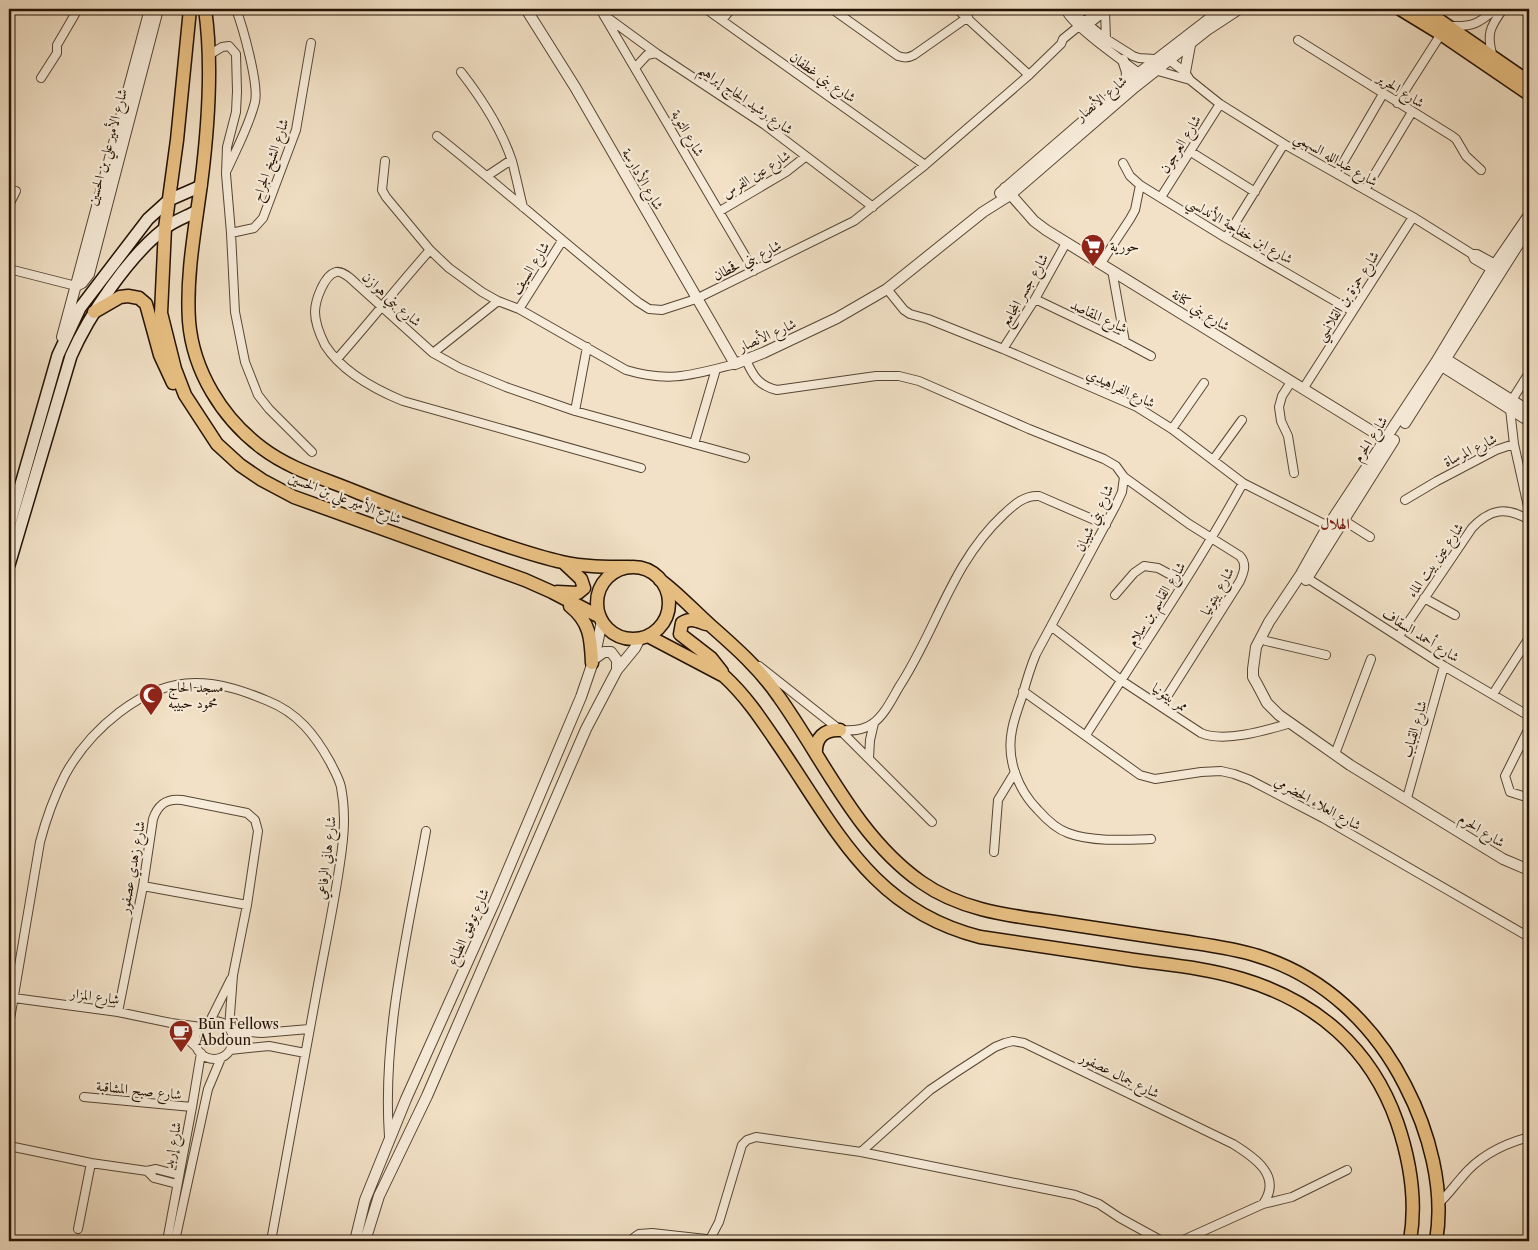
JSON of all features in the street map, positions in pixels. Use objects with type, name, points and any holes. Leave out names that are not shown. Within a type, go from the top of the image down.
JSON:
[{"type":"main road","name":"شارع الأمير علي بن الحسين","points":[[205,9],[209,55],[205,156],[189,285],[189,322],[195,350],[205,380],[217,400],[242,431],[261,448],[295,468],[392,507],[530,554],[562,562],[593,566],[630,567]]},
{"type":"main road","points":[[1400,9],[1444,30],[1529,82]]},
{"type":"main road","points":[[1424,9],[1444,30],[1529,94]]},
{"type":"main road","name":"شارع الأمير علي بن الحسين","points":[[188,12],[177,140],[165,228],[161,313],[175,369],[185,395],[217,444],[227,454],[262,480],[294,497],[462,557],[552,592],[601,619]]},
{"type":"main road","name":"شارع الأمير علي بن الحسين","points":[[9,526],[58,355],[80,308],[148,219],[169,200],[201,186]]},
{"type":"main road","points":[[9,565],[71,356],[80,334],[94,312],[137,256],[165,228],[198,211]]},
{"type":"main road","points":[[94,312],[120,297],[139,298],[146,304],[154,336],[170,380],[185,395]]},
{"type":"main road","points":[[552,592],[574,594],[581,592],[584,588],[582,579],[562,562]]},
{"type":"main road","points":[[724,676],[644,637],[629,638],[618,636],[609,630],[601,619],[597,600],[602,584],[614,572],[630,567],[647,570],[676,592],[743,654],[778,696],[862,823],[884,850],[922,883],[955,901],[996,914],[1235,950],[1278,963],[1307,977],[1323,988],[1363,1023],[1383,1047],[1397,1068],[1420,1116],[1435,1172],[1438,1204],[1436,1241]]},
{"type":"main road","points":[[644,637],[659,627],[667,612],[668,595],[660,580]]},
{"type":"main road","points":[[552,592],[584,620],[591,643],[593,661]]},
{"type":"main road","points":[[711,626],[694,620],[687,620],[682,623],[680,634],[718,666],[724,676],[757,712],[835,830],[875,880],[925,916],[960,932],[980,936],[1207,971],[1242,979],[1292,999],[1332,1027],[1360,1053],[1390,1103],[1407,1156],[1412,1185],[1413,1227],[1410,1241]]},
{"type":"main road","points":[[816,754],[818,739],[824,733],[831,730],[840,730]]},
{"type":"street","points":[[41,78],[57,54],[57,45],[78,9]]},
{"type":"street","name":"شارع الأمير علي بن الحسين","points":[[58,355],[150,9]]},
{"type":"street","name":"شارع الأمير علي بن الحسين","points":[[76,286],[85,281],[89,274],[158,9]]},
{"type":"street","points":[[226,174],[255,101],[254,75],[236,9]]},
{"type":"street","name":"شارع الأدارسة","points":[[526,9],[575,87],[735,364]]},
{"type":"street","name":"شارع بني غطفان","points":[[706,9],[925,164]]},
{"type":"street","points":[[722,20],[731,9]]},
{"type":"street","points":[[832,9],[898,56],[909,58],[968,17]]},
{"type":"street","points":[[958,9],[1029,75]]},
{"type":"street","points":[[1065,9],[1067,15],[1132,56],[1169,60]]},
{"type":"street","points":[[1069,9],[1084,25],[1139,73]]},
{"type":"street","points":[[1104,9],[1106,39]]},
{"type":"street","name":"شارع بني قحطان","points":[[437,136],[638,302],[649,309],[662,310],[696,299],[854,221],[925,164],[1029,75],[1061,44],[1063,38],[1084,25],[1104,9]]},
{"type":"street","name":"شارع الأنصار","points":[[1095,116],[1139,73],[1222,9]]},
{"type":"street","name":"شارع الأنصار","points":[[735,364],[837,318],[887,289],[1008,192],[1095,116],[1158,71],[1207,30],[1239,9]]},
{"type":"street","points":[[1398,103],[1444,30],[1475,24],[1482,21],[1496,9]]},
{"type":"street","points":[[1493,59],[1489,34],[1492,25],[1503,9]]},
{"type":"street","name":"شارع رشيد الحاج إبراهيم","points":[[602,12],[656,53],[765,125],[873,207]]},
{"type":"street","name":"شارع التوبة","points":[[602,12],[754,271]]},
{"type":"street","name":"شارع الحرير","points":[[1298,40],[1452,136],[1466,156],[1481,170]]},
{"type":"street","name":"شارع الشيخ الجراح","points":[[231,233],[254,228],[263,218],[296,130],[311,43]]},
{"type":"street","points":[[1187,76],[1190,45]]},
{"type":"street","points":[[209,55],[222,47],[229,46],[236,54],[236,112],[227,147],[226,174],[235,312],[245,362],[258,395],[269,409],[312,452]]},
{"type":"street","points":[[236,54],[246,48]]},
{"type":"street","points":[[635,68],[647,55],[656,53]]},
{"type":"street","points":[[1123,60],[1127,72],[1126,84]]},
{"type":"street","name":"شارع عبدالله السهمي","points":[[1169,60],[1220,104],[1284,144],[1413,217],[1472,254],[1477,254],[1497,268]]},
{"type":"street","name":"شارع عبدالله السهمي","points":[[1139,73],[1158,71],[1187,76]]},
{"type":"street","points":[[462,72],[491,115],[511,160],[523,207]]},
{"type":"street","points":[[1337,173],[1383,94]]},
{"type":"street","name":"شارع العرجون","points":[[1161,198],[1220,104]]},
{"type":"street","points":[[1365,190],[1412,112]]},
{"type":"street","points":[[1226,238],[1284,144]]},
{"type":"street","points":[[1191,152],[1255,192]]},
{"type":"street","name":"شارع عين الفرس","points":[[720,211],[786,172],[805,157]]},
{"type":"street","points":[[487,176],[511,160]]},
{"type":"street","points":[[386,161],[382,190],[430,250],[449,268],[482,292],[519,309],[626,370],[655,377],[669,378],[687,376],[735,364]]},
{"type":"street","name":"شارع ابن خفاجة الأندلسي","points":[[1123,162],[1130,176],[1140,185],[1226,238],[1352,311]]},
{"type":"street","points":[[1102,263],[1130,219],[1140,185]]},
{"type":"street","points":[[9,206],[16,191]]},
{"type":"street","name":"شارع بني كنانة","points":[[1008,192],[1034,221],[1066,242],[1389,442]]},
{"type":"street","name":"شارع الحرم","points":[[1257,684],[1257,665],[1275,624],[1332,528],[1441,361],[1529,215]]},
{"type":"street","name":"شارع حمزة بن القلانسي","points":[[1303,389],[1413,217]]},
{"type":"street","name":"شارع الحرم","points":[[1497,268],[1529,227]]},
{"type":"street","name":"شارع السيف","points":[[519,309],[562,241]]},
{"type":"street","name":"شارع جسر المجامع","points":[[1003,349],[1066,242]]},
{"type":"street","points":[[336,359],[382,306],[390,294],[430,250]]},
{"type":"street","points":[[9,269],[76,286]]},
{"type":"street","points":[[1112,270],[1125,342]]},
{"type":"street","name":"شارع بني هوازن","points":[[641,468],[403,401],[383,393],[336,359],[326,346],[319,332],[315,312],[322,287],[330,275],[336,272],[342,273],[382,306],[433,353],[460,368],[506,387],[575,411],[745,458]]},
{"type":"street","name":"شارع الفراهيدي","points":[[887,289],[904,310],[910,314],[928,319],[1003,349],[1137,407],[1172,429],[1243,483],[1332,528]]},
{"type":"street","name":"شارع المقاصد","points":[[1034,299],[1151,356]]},
{"type":"street","points":[[433,353],[498,301]]},
{"type":"street","points":[[575,411],[587,347]]},
{"type":"street","name":"شارع بني شيبان","points":[[746,360],[754,378],[761,384],[777,390],[876,376],[899,376],[919,381],[1038,433],[1104,459],[1116,466],[1124,477],[1122,492],[1036,654],[1023,691],[1012,732],[1011,747],[1015,772],[1033,805],[1062,831],[1094,838],[1122,840],[1151,839]]},
{"type":"street","points":[[1441,361],[1511,404],[1529,411]]},
{"type":"street","points":[[694,444],[716,369]]},
{"type":"street","points":[[1514,444],[1511,404],[1529,373]]},
{"type":"street","points":[[1291,382],[1282,396],[1279,407],[1281,421],[1288,436],[1294,472]]},
{"type":"street","points":[[1172,429],[1204,383]]},
{"type":"street","points":[[1511,404],[1529,422]]},
{"type":"street","points":[[1213,460],[1242,420]]},
{"type":"street","name":"شارع المرساة","points":[[1405,500],[1496,450],[1514,444],[1529,511]]},
{"type":"street","name":"شارع بيتونيا","points":[[1124,477],[1242,558],[1244,564],[1244,573],[1161,706]]},
{"type":"street","name":"شارع القاسم بن سلام","points":[[1086,735],[1212,539],[1243,483]]},
{"type":"street","points":[[870,758],[870,740],[874,723],[894,696],[912,666],[943,600],[963,565],[984,535],[1008,511],[1026,497],[1039,496],[1106,525]]},
{"type":"street","name":"شارع عين بيت الماء","points":[[1399,636],[1472,528],[1487,514],[1496,511],[1510,512],[1529,520]]},
{"type":"street","points":[[1339,518],[1370,537]]},
{"type":"street","points":[[1116,595],[1134,573],[1144,566],[1158,568],[1184,582]]},
{"type":"street","name":"شارع الحرم","points":[[1304,576],[1269,622],[1256,647],[1253,669],[1254,677],[1272,709],[1335,754],[1503,859],[1529,870]]},
{"type":"street","name":"شارع أحمد السقاف","points":[[1304,576],[1444,666],[1529,716]]},
{"type":"street","points":[[1424,598],[1455,615]]},
{"type":"street","name":"شارع توفيق الطباع","points":[[355,1241],[365,1200],[389,1139],[494,903],[581,697],[593,661],[601,619]]},
{"type":"street","name":"ممر بيتونيا","points":[[1051,626],[1122,681],[1210,737],[1259,732],[1291,723]]},
{"type":"street","points":[[364,1241],[379,1196],[427,1096],[586,729],[617,670],[644,637]]},
{"type":"street","points":[[1493,694],[1529,638]]},
{"type":"street","points":[[1266,641],[1326,655]]},
{"type":"street","points":[[593,661],[601,653],[611,652],[617,660],[617,670]]},
{"type":"street","points":[[743,654],[787,686],[840,730],[932,822]]},
{"type":"street","points":[[1335,754],[1371,659]]},
{"type":"street","name":"شارع القباب","points":[[1406,798],[1444,666]]},
{"type":"street","name":"شارع هاني الرفاعي","points":[[9,1025],[40,842],[48,813],[71,765],[93,737],[116,714],[139,699],[170,687],[192,683],[238,689],[275,704],[295,716],[318,741],[340,784],[345,832],[335,896],[271,1241]]},
{"type":"street","name":"شارع العلاء الحضرمي","points":[[1023,691],[1140,775],[1155,779],[1221,771],[1250,780],[1323,818],[1529,937]]},
{"type":"street","points":[[840,730],[858,730],[874,723]]},
{"type":"street","points":[[1529,728],[1505,776],[1510,792],[1529,798]]},
{"type":"street","points":[[994,852],[998,800],[1015,772]]},
{"type":"street","name":"شارع زهدي عصفور","points":[[118,1012],[153,819],[156,810],[168,801],[174,799],[182,800],[247,813],[255,820],[258,831],[247,905],[233,975],[230,1030]]},
{"type":"street","points":[[389,1139],[387,1096],[393,1019],[426,831]]},
{"type":"street","points":[[142,886],[247,905]]},
{"type":"street","name":"شارع زهدي عصفور","points":[[210,1021],[233,975]]},
{"type":"street","name":"شارع المزار","points":[[14,998],[118,1012],[201,1027]]},
{"type":"street","points":[[172,1023],[199,1051],[210,1058],[221,1058],[230,1050],[233,1040],[230,1030],[221,1022],[210,1021],[201,1027],[196,1037],[199,1051]]},
{"type":"street","points":[[230,1030],[262,1033],[309,1029]]},
{"type":"street","name":"شارع جمال عصفور","points":[[861,1152],[930,1090],[995,1047],[1013,1041],[1040,1050],[1242,1149],[1264,1168],[1270,1181],[1270,1190],[1263,1204]]},
{"type":"street","points":[[230,1050],[269,1046],[305,1053]]},
{"type":"street","name":"شارع إربد","points":[[167,1241],[192,1108],[199,1051]]},
{"type":"street","name":"شارع إربد","points":[[175,1241],[208,1089],[221,1058]]},
{"type":"street","points":[[411,1088],[427,1096]]},
{"type":"street","name":"شارع صبح المشاقبة","points":[[84,1097],[192,1108]]},
{"type":"street","points":[[709,1240],[719,1222],[742,1145],[747,1140],[756,1137],[861,1152],[1037,1187],[1087,1199],[1099,1204],[1162,1241]]},
{"type":"street","points":[[1438,1204],[1478,1161],[1505,1145],[1529,1137]]},
{"type":"street","points":[[9,1146],[91,1163],[146,1171],[156,1169],[179,1175]]},
{"type":"street","points":[[78,1230],[91,1163]]},
{"type":"street","points":[[1181,1241],[1263,1204],[1292,1197],[1347,1170]]},
{"type":"street","points":[[146,1171],[154,1178],[177,1184]]},
{"type":"street","points":[[629,1241],[639,1234],[652,1233],[723,1241],[719,1222]]},
{"type":"place","name":"حورية","points":[[1093,267]]},
{"type":"place","name":"مسجد الحاج محمود حبيبه","points":[[151,716]]},
{"type":"place","name":"Būn Fellows Abdoun","points":[[181,1053]]},
{"type":"district","name":"الهلال","points":[[1335,524]]}]
